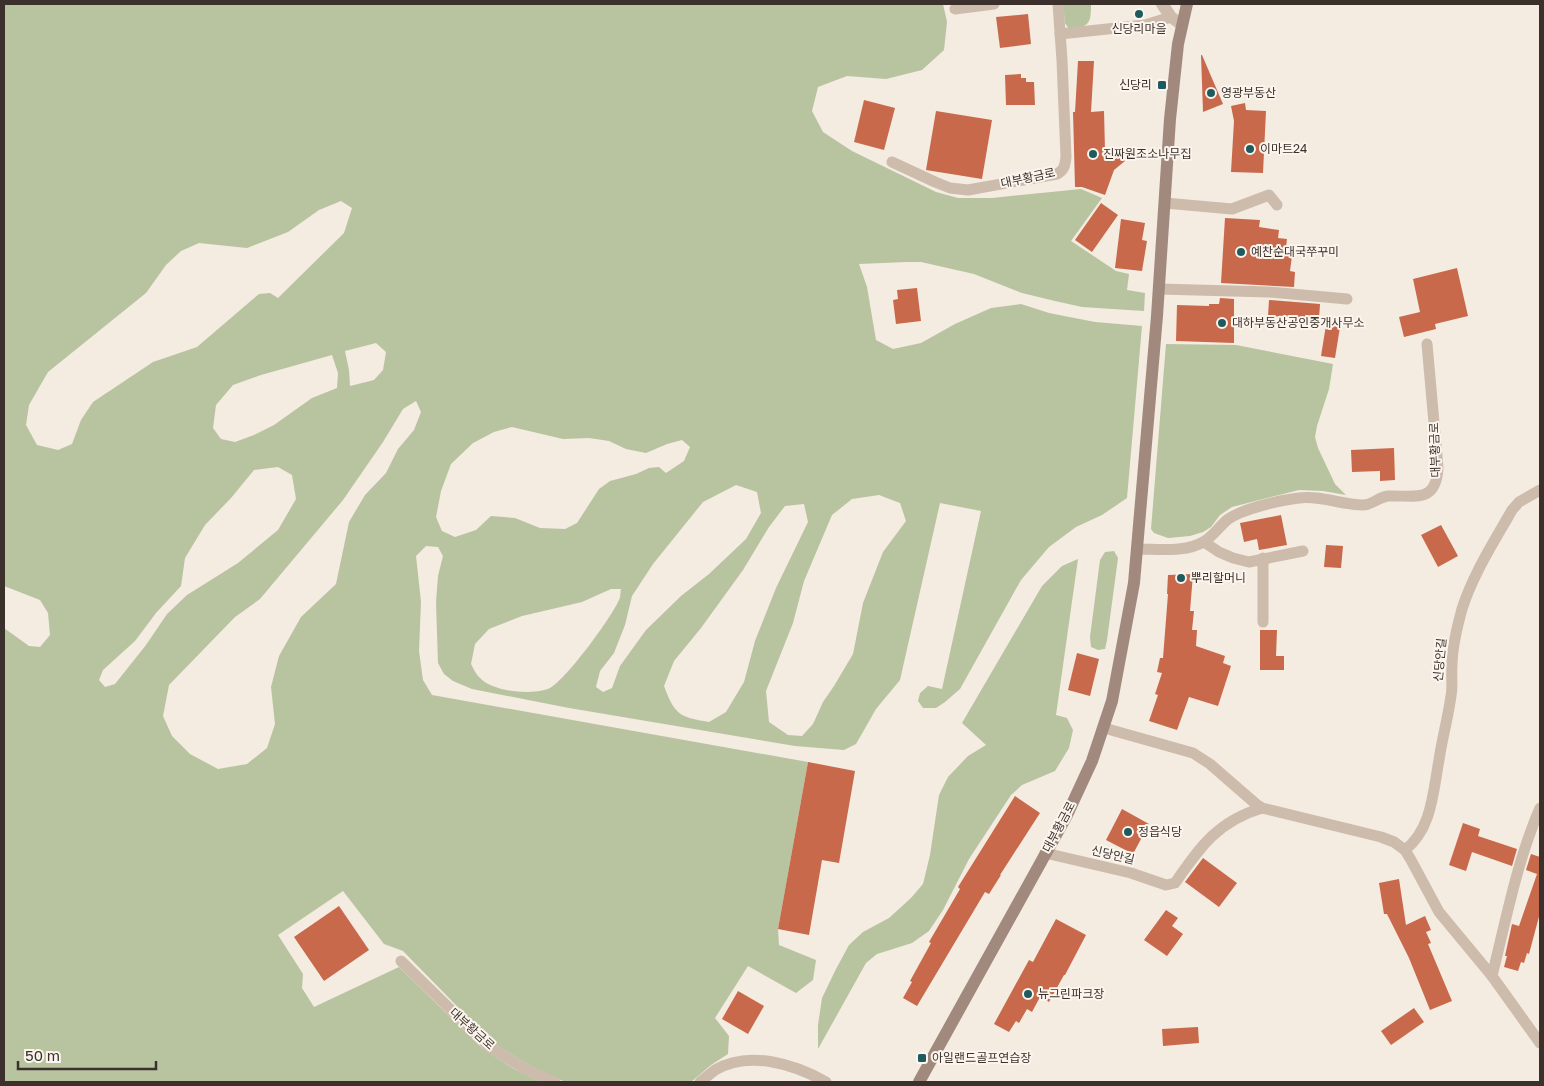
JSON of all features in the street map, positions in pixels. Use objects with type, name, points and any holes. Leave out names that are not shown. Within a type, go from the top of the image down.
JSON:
[{"type":"main road","name":"대부황금로","points":[[919,1082],[1080,787],[1092,761],[1112,701],[1134,583],[1159,289],[1170,119],[1178,44],[1187,4]]},
{"type":"street","points":[[1162,4],[1171,17],[1182,25]]},
{"type":"lane","points":[[955,9],[994,4]]},
{"type":"lane","name":"대부황금로","points":[[892,162],[950,188],[968,190],[1057,174],[1062,171],[1066,157],[1058,4]]},
{"type":"lane","points":[[1060,34],[1145,25],[1171,17]]},
{"type":"lane","points":[[1165,203],[1232,209],[1269,195],[1277,205]]},
{"type":"lane","points":[[1159,289],[1269,292],[1348,299]]},
{"type":"lane","name":"대부황금로","points":[[1204,542],[1227,520],[1240,512],[1272,504],[1299,498],[1311,498],[1366,505],[1386,496],[1413,497],[1425,494],[1432,489],[1437,481],[1438,468],[1427,344]]},
{"type":"lane","name":"신당안길","points":[[1405,850],[1413,844],[1422,832],[1434,793],[1442,740],[1452,694],[1454,642],[1462,609],[1469,591],[1512,510],[1519,502],[1540,490]]},
{"type":"lane","points":[[1137,549],[1187,547],[1204,542],[1233,558],[1248,562],[1303,551]]},
{"type":"lane","points":[[1262,622],[1263,558]]},
{"type":"lane","points":[[1104,728],[1193,753],[1210,764],[1262,808],[1381,837],[1394,842],[1405,850],[1412,860],[1439,912],[1492,976],[1540,1043]]},
{"type":"lane","name":"신당안길","points":[[1045,854],[1131,873],[1171,885],[1175,883],[1208,839],[1236,818],[1262,808]]},
{"type":"lane","points":[[1492,976],[1521,858],[1540,808]]},
{"type":"lane","name":"대부황금로","points":[[401,961],[488,1046],[525,1069],[554,1082]]},
{"type":"lane","points":[[700,1082],[715,1070],[744,1060],[770,1062],[798,1069],[826,1082]]},
{"type":"green space","points":[[4,4],[943,4],[947,22],[944,50],[922,70],[886,79],[847,76],[818,87],[812,111],[823,132],[852,151],[936,192],[958,198],[992,198],[1081,189],[1102,198],[1071,241],[1116,271],[1129,274],[1127,290],[1145,293],[1144,311],[1082,307],[1022,293],[974,274],[921,262],[859,264],[867,287],[876,340],[893,349],[921,343],[955,324],[991,308],[1021,304],[1049,313],[1095,322],[1142,326],[1127,498],[1102,515],[1076,527],[1049,547],[1021,580],[960,689],[936,708],[923,708],[918,701],[920,693],[928,686],[942,689],[981,511],[940,503],[900,680],[876,709],[856,744],[844,750],[795,746],[569,708],[472,689],[453,681],[444,674],[438,663],[436,602],[438,576],[443,556],[438,547],[426,546],[416,556],[421,602],[419,651],[423,680],[432,695],[808,762],[778,929],[779,945],[816,960],[813,980],[796,993],[748,966],[715,1018],[729,1036],[728,1054],[691,1082],[565,1082],[529,1065],[493,1043],[403,951],[384,944],[343,891],[278,935],[303,974],[302,988],[314,1007],[399,967],[482,1048],[514,1069],[541,1082],[4,1082],[4,628],[29,646],[40,647],[50,635],[48,613],[40,600],[4,586]],"holes":[[[341,201],[352,208],[344,233],[278,298],[270,293],[259,294],[197,347],[153,362],[93,402],[81,420],[72,444],[58,450],[37,445],[26,425],[29,405],[48,372],[146,293],[166,265],[181,251],[199,243],[247,248],[288,232],[319,210]],[[376,343],[386,352],[383,370],[374,380],[350,386],[345,351]],[[332,355],[338,373],[337,388],[312,398],[274,425],[235,442],[221,439],[213,428],[216,405],[233,385]],[[416,401],[421,412],[414,430],[398,449],[386,473],[365,495],[349,522],[336,584],[301,617],[279,656],[271,687],[275,724],[267,748],[247,764],[218,769],[190,754],[172,736],[163,716],[169,685],[235,617],[260,599],[343,500],[403,409]],[[512,427],[563,439],[589,438],[609,441],[626,449],[646,453],[682,440],[690,447],[684,461],[666,473],[659,467],[649,468],[636,474],[610,481],[599,489],[577,523],[565,529],[540,528],[515,518],[491,516],[476,530],[455,537],[442,531],[436,517],[441,491],[451,464],[473,443],[494,432]],[[278,467],[292,475],[296,499],[278,530],[238,563],[187,595],[167,614],[146,645],[115,684],[105,687],[99,680],[103,670],[135,641],[156,613],[181,586],[185,558],[205,525],[254,470]],[[736,485],[757,492],[761,513],[746,539],[709,574],[681,596],[646,630],[620,666],[612,688],[603,692],[596,687],[600,671],[614,653],[625,625],[632,596],[653,564],[703,502]],[[879,495],[900,503],[906,521],[883,552],[863,603],[853,654],[823,702],[813,724],[802,736],[788,735],[769,722],[766,691],[793,623],[804,581],[832,515],[852,499]],[[804,504],[808,522],[776,588],[755,641],[744,682],[726,712],[709,722],[684,716],[675,709],[664,686],[674,661],[701,628],[743,570],[769,527],[785,506]],[[611,589],[621,589],[620,599],[597,634],[565,675],[548,689],[531,692],[512,691],[493,686],[479,677],[471,664],[475,644],[489,629],[522,616],[582,602]]]},
{"type":"green space","points":[[1063,4],[1091,4],[1088,23],[1081,27],[1069,29],[1065,23]]},
{"type":"green space","points":[[1166,344],[1236,345],[1333,364],[1329,389],[1315,437],[1318,448],[1335,484],[1346,495],[1323,491],[1299,490],[1232,507],[1220,515],[1211,527],[1190,536],[1168,538],[1154,533],[1151,529]]},
{"type":"green space","points":[[1114,551],[1118,558],[1107,640],[1105,649],[1098,650],[1091,647],[1090,637],[1100,560],[1105,552]]},
{"type":"green space","points":[[1078,559],[1056,715],[1067,718],[1073,730],[1069,748],[1055,771],[1022,785],[1011,795],[969,859],[943,910],[929,931],[912,943],[877,954],[866,963],[818,1049],[818,1025],[822,998],[849,945],[863,932],[889,918],[923,884],[930,855],[939,795],[948,777],[968,756],[986,745],[962,723],[1042,586],[1062,566]]},
{"type":"building","points":[[1028,14],[1031,44],[1000,48],[996,17]]},
{"type":"building","points":[[1201,55],[1223,104],[1203,112]]},
{"type":"building","points":[[1078,61],[1094,61],[1091,112],[1104,111],[1105,150],[1115,149],[1125,161],[1114,170],[1105,195],[1082,187],[1075,187],[1073,112],[1075,112]]},
{"type":"building","points":[[1021,74],[1021,78],[1026,78],[1026,82],[1034,82],[1035,105],[1006,105],[1005,75]]},
{"type":"building","points":[[864,100],[895,108],[884,150],[854,142]]},
{"type":"building","points":[[1245,103],[1246,110],[1266,111],[1263,173],[1231,172],[1234,121],[1231,106]]},
{"type":"building","points":[[936,111],[992,120],[982,179],[926,170]]},
{"type":"building","points":[[1101,203],[1118,215],[1092,252],[1075,240]]},
{"type":"building","points":[[1225,218],[1260,220],[1259,227],[1279,230],[1278,238],[1287,239],[1285,255],[1292,256],[1290,271],[1295,272],[1294,287],[1221,283]]},
{"type":"building","points":[[1121,219],[1145,223],[1142,240],[1147,241],[1142,271],[1115,268]]},
{"type":"building","points":[[1457,268],[1468,316],[1435,324],[1436,329],[1404,337],[1399,317],[1420,312],[1413,279]]},
{"type":"building","points":[[917,288],[921,321],[896,324],[893,300],[898,299],[897,290]]},
{"type":"building","points":[[1220,298],[1234,299],[1234,343],[1176,341],[1177,305],[1209,306],[1209,304],[1219,304]]},
{"type":"building","points":[[1269,300],[1320,304],[1319,319],[1268,316]]},
{"type":"building","points":[[1326,325],[1340,327],[1335,358],[1321,356]]},
{"type":"building","points":[[1394,448],[1395,480],[1380,481],[1380,471],[1352,472],[1351,450]]},
{"type":"building","points":[[1281,515],[1287,545],[1259,550],[1257,539],[1244,542],[1240,523]]},
{"type":"building","points":[[1441,525],[1458,556],[1438,567],[1421,535]]},
{"type":"building","points":[[1326,545],[1343,546],[1341,568],[1324,567]]},
{"type":"building","points":[[1193,574],[1190,611],[1194,611],[1192,630],[1197,630],[1196,646],[1225,656],[1223,663],[1231,666],[1218,706],[1189,697],[1177,730],[1149,721],[1158,695],[1155,694],[1162,673],[1157,672],[1160,658],[1163,658],[1168,575]]},
{"type":"building","points":[[1260,630],[1277,630],[1276,656],[1284,656],[1284,670],[1260,670]]},
{"type":"building","points":[[1077,653],[1099,659],[1090,696],[1068,690]]},
{"type":"building","points":[[808,762],[855,771],[839,863],[822,860],[809,935],[778,929]]},
{"type":"building","points":[[1015,796],[1040,813],[989,894],[985,892],[917,1006],[903,998],[912,982],[910,981],[931,943],[929,942],[960,889],[958,887]]},
{"type":"building","points":[[1122,809],[1149,824],[1133,854],[1106,840]]},
{"type":"building","points":[[1463,823],[1480,829],[1478,836],[1517,849],[1512,866],[1472,852],[1466,871],[1449,865]]},
{"type":"building","points":[[1531,854],[1540,857],[1540,913],[1529,954],[1527,953],[1524,963],[1521,962],[1518,971],[1504,967],[1507,956],[1505,956],[1512,924],[1519,926],[1537,874],[1526,870]]},
{"type":"building","points":[[1203,858],[1237,883],[1219,907],[1185,882]]},
{"type":"building","points":[[1399,879],[1406,925],[1425,916],[1431,930],[1426,932],[1431,943],[1428,944],[1452,1001],[1430,1010],[1409,958],[1387,914],[1384,914],[1379,883]]},
{"type":"building","points":[[339,906],[369,950],[324,981],[294,937]]},
{"type":"building","points":[[1166,910],[1178,918],[1172,926],[1183,934],[1167,956],[1144,940]]},
{"type":"building","points":[[1056,919],[1086,935],[1049,1002],[1040,997],[1032,1012],[1027,1009],[1019,1023],[1016,1021],[1009,1032],[994,1024],[1029,960],[1033,962]]},
{"type":"building","points":[[738,991],[764,1006],[748,1034],[722,1019]]},
{"type":"building","points":[[1414,1008],[1424,1022],[1391,1045],[1381,1031]]},
{"type":"building","points":[[1198,1027],[1199,1043],[1163,1046],[1162,1029]]},
{"type":"place","name":"신당리마을","points":[[1139,14]]},
{"type":"place","name":"신당리","points":[[1162,85]]},
{"type":"place","name":"영광부동산","points":[[1211,93]]},
{"type":"place","name":"이마트24","points":[[1250,149]]},
{"type":"place","name":"진짜원조소나무집","points":[[1093,154]]},
{"type":"place","name":"예찬순대국쭈꾸미","points":[[1241,252]]},
{"type":"place","name":"대하부동산공인중개사무소","points":[[1222,323]]},
{"type":"place","name":"뿌리할머니","points":[[1181,578]]},
{"type":"place","name":"정읍식당","points":[[1128,832]]},
{"type":"place","name":"뉴그린파크장","points":[[1028,994]]},
{"type":"place","name":"아일랜드골프연습장","points":[[922,1058]]}]
